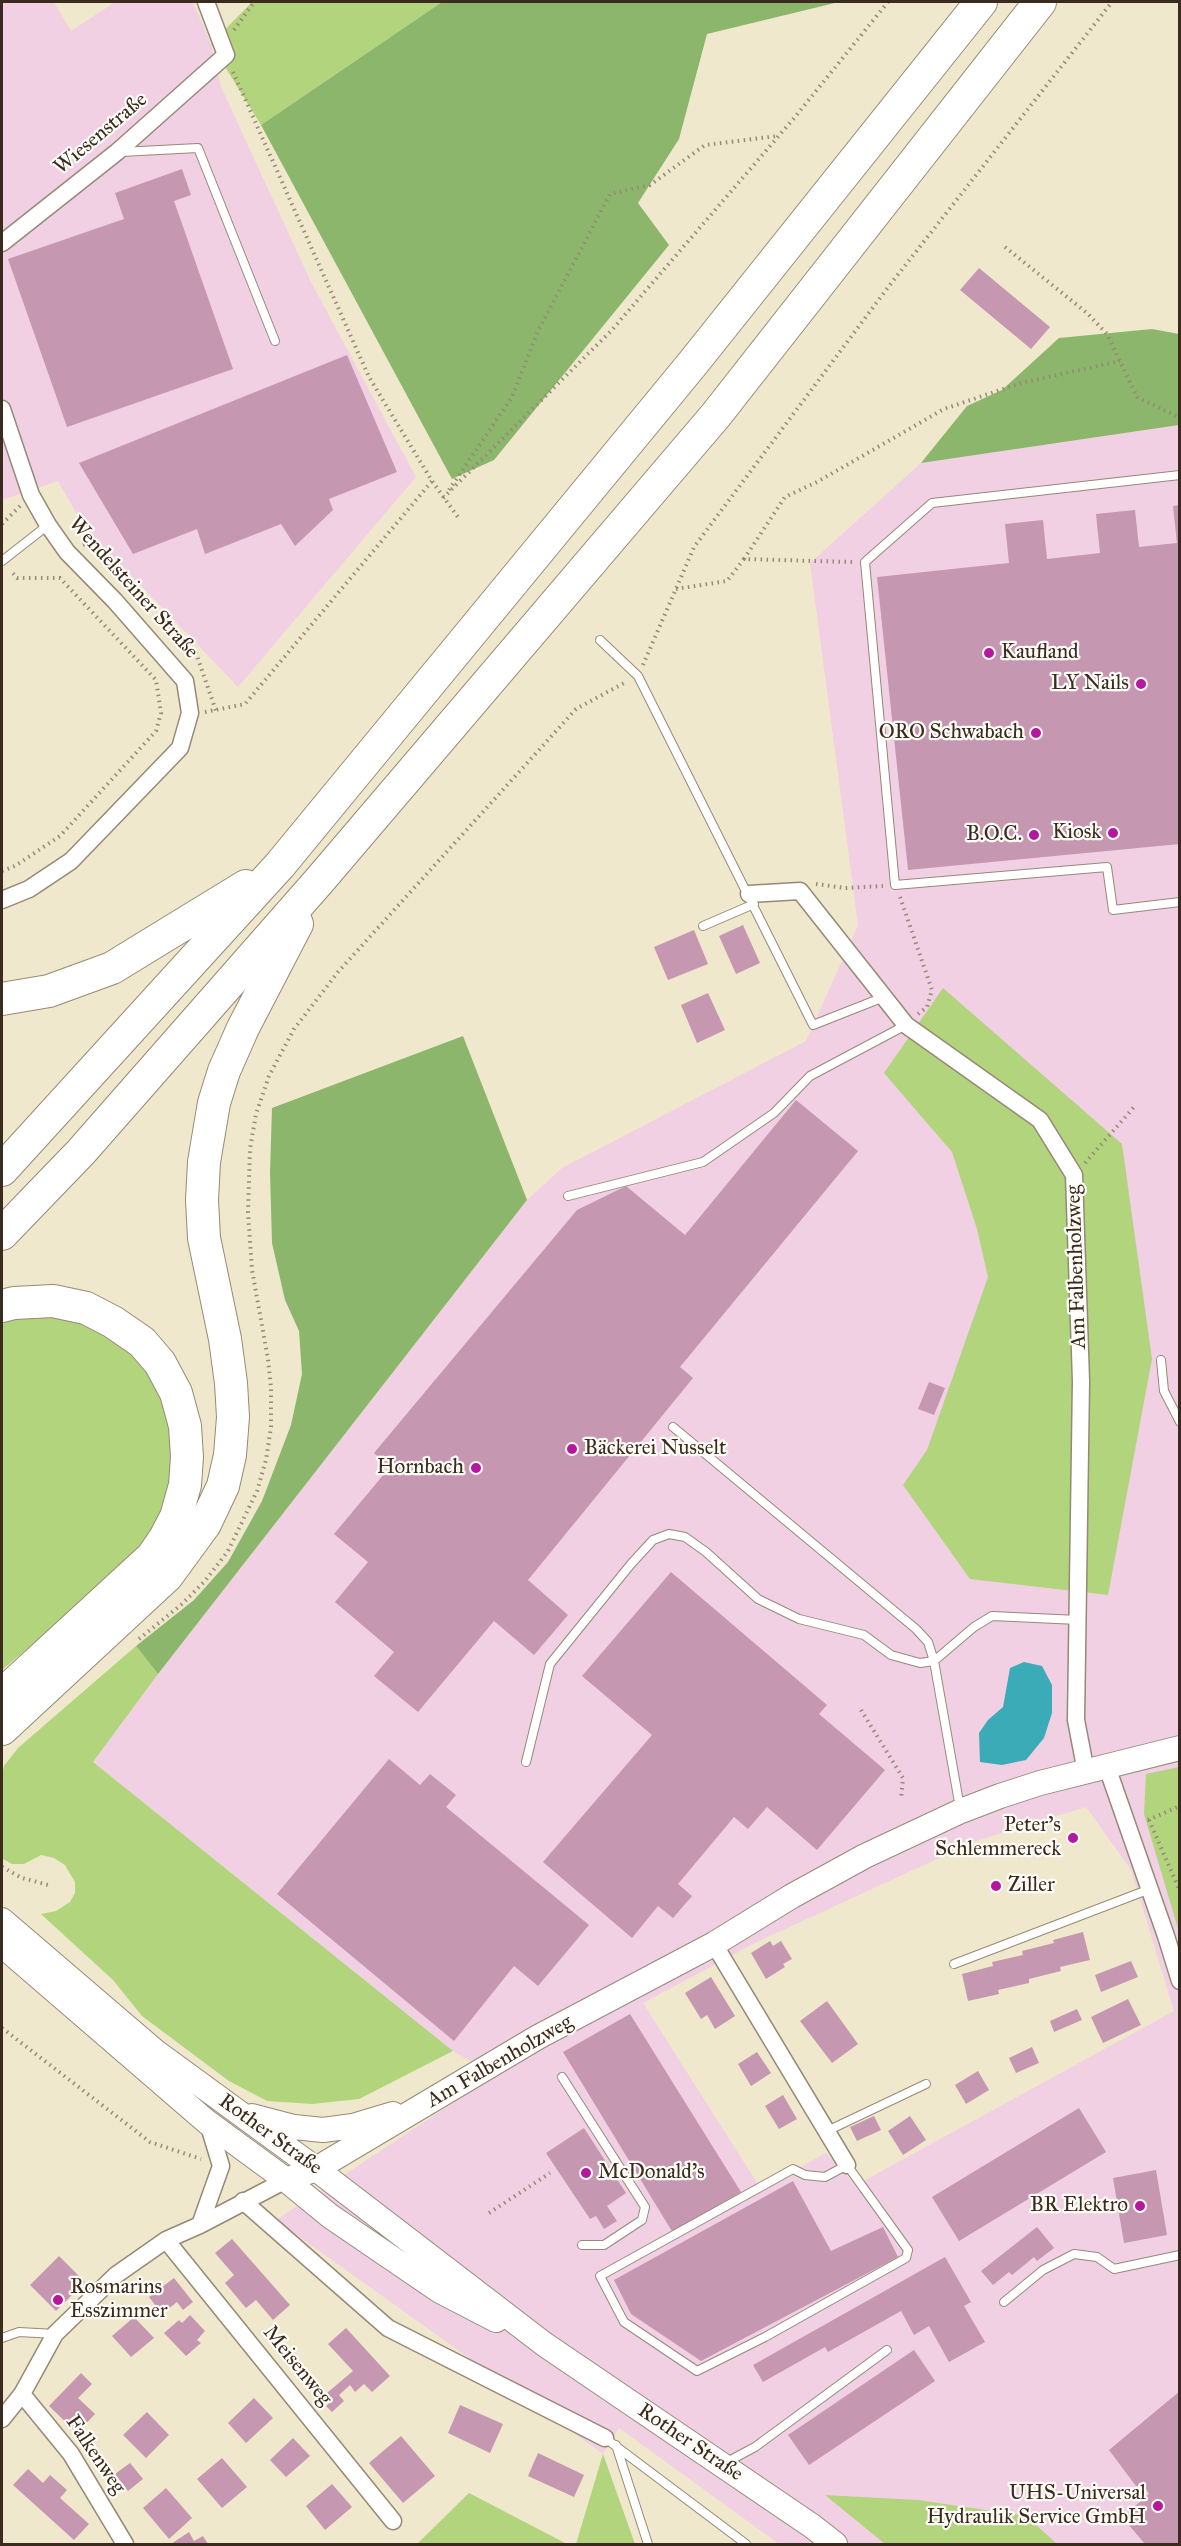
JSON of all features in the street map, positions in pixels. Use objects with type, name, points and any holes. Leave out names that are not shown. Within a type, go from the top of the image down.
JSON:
[{"type":"highway","points":[[2,1170],[280,865],[693,363],[981,2]]},
{"type":"highway","points":[[2,1234],[81,1152],[320,881],[716,416],[1040,2]]},
{"type":"highway","points":[[2,999],[49,991],[112,968],[280,865]]},
{"type":"highway","points":[[2,1729],[166,1576],[205,1524],[223,1486],[230,1455],[233,1417],[225,1339],[204,1239],[202,1200],[204,1162],[214,1103],[224,1071],[243,1028],[320,881]]},
{"type":"highway","points":[[2,1306],[14,1302],[52,1301],[86,1308],[113,1322],[142,1342],[160,1363],[176,1393],[185,1426],[187,1457],[185,1485],[176,1517],[152,1557],[2,1695]]},
{"type":"main road","name":"Am Falbenholzweg","points":[[286,2180],[316,2169],[538,2037],[714,1944],[792,1896],[865,1856],[961,1811],[1040,1783],[1179,1748]]},
{"type":"main road","name":"Rother Straße","points":[[2,1920],[156,2052],[316,2169],[544,2344],[722,2464],[835,2544]]},
{"type":"main road","name":"Rother Straße","points":[[2,1946],[207,2122],[286,2180],[330,2216],[440,2292],[544,2344]]},
{"type":"main road","points":[[238,2112],[294,2127],[323,2130],[353,2126],[433,2101]]},
{"type":"street","points":[[206,2],[224,51]]},
{"type":"street","name":"Wiesenstraße","points":[[2,243],[117,152],[224,51]]},
{"type":"street","name":"Wendelsteiner Straße","points":[[2,409],[31,495],[48,525],[67,552],[185,681],[190,713],[180,748],[71,861],[29,889],[2,900]]},
{"type":"street","points":[[752,899],[800,891]]},
{"type":"street","name":"Am Falbenholzweg","points":[[800,891],[906,1024],[1040,1120],[1074,1175],[1081,1381],[1076,1720],[1097,1769]]},
{"type":"street","points":[[1097,1769],[1149,1889],[1179,1981]]},
{"type":"street","points":[[714,1944],[847,2165]]},
{"type":"street","points":[[200,2225],[221,2166],[207,2122]]},
{"type":"street","points":[[2,2419],[22,2394],[55,2334],[116,2275],[166,2240],[286,2180]]},
{"type":"street","points":[[243,2201],[388,2328],[610,2442]]},
{"type":"street","name":"Meisenweg","points":[[166,2240],[393,2521]]},
{"type":"street","name":"Falkenweg","points":[[22,2394],[71,2454],[125,2544]]},
{"type":"lane","points":[[117,152],[198,148],[275,340]]},
{"type":"lane","points":[[1179,475],[932,503],[865,562],[896,885],[1107,867],[1113,910],[1179,902]]},
{"type":"lane","points":[[2,561],[48,525]]},
{"type":"lane","points":[[600,640],[638,676],[752,899],[813,1025],[885,997]]},
{"type":"lane","points":[[703,926],[752,899]]},
{"type":"lane","points":[[568,1196],[703,1162],[774,1113],[810,1076],[906,1024]]},
{"type":"lane","points":[[1161,1360],[1164,1391],[1179,1422]]},
{"type":"lane","points":[[673,1427],[916,1629],[928,1642],[934,1661],[961,1811]]},
{"type":"lane","points":[[526,1762],[550,1664],[631,1564],[653,1540],[669,1534],[685,1537],[706,1552],[758,1599],[798,1619],[864,1635],[891,1655],[920,1663],[934,1661],[974,1627],[992,1616],[1078,1620]]},
{"type":"lane","points":[[954,1964],[1149,1889]]},
{"type":"lane","points":[[561,2077],[645,2207],[642,2220],[604,2244],[582,2244]]},
{"type":"lane","points":[[827,2131],[926,2084]]},
{"type":"lane","points":[[847,2165],[908,2250],[906,2258],[765,2337],[697,2371],[624,2322],[600,2276],[793,2169],[805,2175],[825,2177],[847,2165]]},
{"type":"lane","points":[[1004,2302],[1043,2270],[1074,2254],[1097,2257],[1114,2269],[1179,2255]]},
{"type":"lane","points":[[2,2338],[19,2332],[55,2334]]},
{"type":"lane","points":[[722,2464],[755,2447],[887,2350]]},
{"type":"lane","points":[[610,2442],[648,2544]]},
{"type":"lane","points":[[610,2442],[746,2544]]},
{"type":"path","points":[[254,2],[224,51],[369,377],[432,482],[460,520]]},
{"type":"path","points":[[443,498],[611,331],[779,136],[888,2]]},
{"type":"path","points":[[138,1640],[182,1604],[205,1581],[228,1551],[257,1491],[266,1460],[271,1427],[271,1388],[252,1270],[248,1212],[250,1149],[256,1114],[269,1076],[294,1029],[338,972],[576,709],[638,676],[694,547],[889,286],[1112,2]]},
{"type":"path","points":[[443,498],[512,396],[538,331],[610,194],[650,185],[705,145],[779,136]]},
{"type":"path","points":[[1005,247],[1087,313],[1107,334],[1137,398],[1179,418]]},
{"type":"path","points":[[675,589],[727,581],[786,497],[817,482],[944,409],[1022,383],[1120,361]]},
{"type":"path","points":[[161,713],[216,711],[244,704],[432,482]]},
{"type":"path","points":[[2,524],[31,495]]},
{"type":"path","points":[[67,552],[93,541],[196,653],[216,711]]},
{"type":"path","points":[[744,559],[865,562]]},
{"type":"path","points":[[2,872],[60,836],[156,731],[161,713],[156,680],[60,578],[17,578],[9,569]]},
{"type":"path","points":[[800,891],[808,883],[845,888],[896,885],[932,990],[927,1007],[906,1024]]},
{"type":"path","points":[[1074,1175],[1134,1107]]},
{"type":"path","points":[[861,1710],[903,1778],[900,1799]]},
{"type":"path","points":[[1179,1806],[1149,1820],[1179,1891]]},
{"type":"path","points":[[2,1867],[22,1878],[51,1886]]},
{"type":"path","points":[[489,2213],[550,2173]]},
{"type":"shaded area","points":[[2,2],[54,2],[71,31],[115,2],[193,2],[211,44],[221,87],[311,282],[416,477],[238,687],[83,525],[58,481],[2,500]]},
{"type":"shaded area","points":[[1179,425],[1179,2544],[779,2544],[619,2428],[603,2454],[276,2220],[495,2075],[453,2051],[93,1762],[158,1674],[527,1200],[562,1168],[806,1041],[858,925],[810,563],[921,463]],"holes":[[[1086,1807],[1131,1870],[1174,2011],[856,2185],[826,2153],[761,2189],[643,2003],[757,1942],[976,1841]]]},
{"type":"green space","points":[[252,2],[442,2],[261,125],[211,44]]},
{"type":"green space","points":[[442,2],[839,2],[707,34],[679,139],[638,203],[669,245],[494,460],[452,479],[261,125]]},
{"type":"green space","points":[[1152,329],[1179,334],[1179,425],[921,463],[967,406],[1002,390],[1059,338]]},
{"type":"green space","points":[[943,988],[1122,1144],[1152,1359],[1108,1595],[970,1579],[903,1485],[927,1450],[988,1277],[977,1229],[952,1152],[884,1073]]},
{"type":"green space","points":[[463,1036],[527,1200],[158,1674],[136,1646],[194,1600],[228,1562],[262,1501],[291,1425],[302,1374],[299,1331],[285,1300],[272,1243],[270,1173],[272,1108]]},
{"type":"green space","points":[[2,1316],[79,1317],[135,1349],[172,1417],[174,1477],[156,1527],[141,1548],[89,1597],[2,1670]]},
{"type":"green space","points":[[136,1646],[158,1674],[93,1762],[453,2051],[359,2099],[312,2104],[267,2101],[229,2081],[142,2016],[113,1980],[41,1914],[56,1911],[70,1902],[75,1893],[75,1882],[65,1865],[54,1858],[41,1855],[24,1864],[12,1864],[3,1859],[2,1774],[4,1766],[18,1748]]},
{"type":"green space","points":[[1180,1767],[1179,1932],[1144,1814],[1146,1774]]},
{"type":"green space","points":[[603,2454],[635,2544],[576,2544]]},
{"type":"green space","points":[[469,2493],[567,2544],[417,2544]]},
{"type":"green space","points":[[825,2495],[918,2500],[1026,2516],[1057,2544],[885,2544]]},
{"type":"water","points":[[1024,1662],[1042,1666],[1052,1685],[1052,1713],[1044,1738],[1026,1760],[1002,1765],[980,1762],[979,1733],[988,1720],[1003,1707],[1010,1668]]},
{"type":"building","points":[[182,169],[191,195],[174,201],[233,369],[67,427],[8,259],[124,219],[115,193]]},
{"type":"building","points":[[979,268],[1050,327],[1031,349],[960,290]]},
{"type":"building","points":[[347,355],[397,472],[329,499],[333,510],[295,546],[281,524],[205,554],[197,529],[133,554],[79,463]]},
{"type":"building","name":"ORO Schwabach","points":[[1180,505],[1180,844],[908,870],[877,577],[1009,563],[1005,524],[1043,520],[1047,559],[1100,553],[1096,514],[1135,510],[1139,547],[1177,543],[1173,506]]},
{"type":"building","points":[[743,925],[760,963],[736,974],[719,936]]},
{"type":"building","points":[[694,930],[708,964],[668,980],[654,947]]},
{"type":"building","points":[[708,993],[725,1030],[697,1043],[681,1005]]},
{"type":"building","points":[[796,1100],[858,1151],[680,1367],[693,1378],[528,1580],[568,1615],[534,1655],[494,1621],[418,1712],[374,1676],[394,1652],[335,1602],[368,1562],[334,1534],[390,1467],[374,1453],[577,1210],[626,1186],[685,1235]]},
{"type":"building","points":[[929,1382],[945,1388],[934,1415],[918,1409]]},
{"type":"building","points":[[671,1572],[827,1705],[819,1714],[885,1770],[817,1850],[767,1807],[748,1829],[734,1817],[678,1884],[692,1896],[673,1918],[658,1906],[632,1938],[543,1862],[652,1735],[582,1676]]},
{"type":"building","points":[[389,1759],[420,1785],[430,1774],[456,1795],[446,1807],[589,1925],[538,1986],[514,1966],[454,2041],[277,1894]]},
{"type":"building","points":[[1083,1932],[1090,1960],[1060,1967],[1061,1971],[1029,1979],[1029,1983],[998,1990],[999,1994],[968,2001],[962,1974],[993,1966],[992,1962],[1023,1955],[1022,1951],[1054,1943],[1053,1940]]},
{"type":"building","points":[[770,1941],[773,1946],[781,1941],[792,1959],[783,1964],[785,1967],[766,1979],[751,1953]]},
{"type":"building","points":[[1131,1961],[1138,1977],[1101,1992],[1095,1975]]},
{"type":"building","points":[[711,1977],[735,2016],[715,2029],[707,2015],[701,2019],[685,1993]]},
{"type":"building","points":[[1128,1999],[1141,2025],[1103,2043],[1091,2017]]},
{"type":"building","points":[[827,2001],[858,2044],[832,2063],[800,2021]]},
{"type":"building","points":[[1077,2009],[1082,2020],[1054,2032],[1050,2021]]},
{"type":"building","points":[[630,2014],[741,2192],[673,2233],[563,2052]]},
{"type":"building","points":[[1032,2047],[1039,2063],[1016,2073],[1009,2058]]},
{"type":"building","points":[[757,2052],[771,2073],[751,2086],[738,2064]]},
{"type":"building","points":[[978,2071],[989,2090],[966,2104],[955,2085]]},
{"type":"building","points":[[783,2095],[797,2119],[779,2129],[765,2106]]},
{"type":"building","points":[[1079,2108],[1106,2152],[959,2241],[932,2197]]},
{"type":"building","points":[[874,2116],[881,2130],[857,2141],[850,2127]]},
{"type":"building","points":[[910,2116],[926,2140],[903,2155],[888,2131]]},
{"type":"building","name":"McDonald's","points":[[584,2128],[626,2193],[607,2206],[617,2221],[604,2229],[596,2216],[590,2219],[546,2153]]},
{"type":"building","name":"BR Elektro","points":[[1156,2170],[1167,2235],[1124,2243],[1113,2178]]},
{"type":"building","points":[[793,2181],[831,2251],[883,2227],[898,2257],[701,2361],[631,2314],[614,2280]]},
{"type":"building","points":[[1037,2227],[1054,2248],[1037,2261],[1034,2257],[1012,2275],[1009,2272],[993,2285],[981,2271]]},
{"type":"building","points":[[232,2239],[290,2305],[273,2320],[256,2300],[246,2308],[225,2283],[234,2275],[215,2253]]},
{"type":"building","points":[[59,2256],[85,2282],[56,2311],[30,2285]]},
{"type":"building","points":[[945,2257],[971,2302],[964,2306],[985,2342],[949,2362],[929,2326],[914,2335],[901,2311],[828,2352],[825,2347],[763,2382],[753,2365]]},
{"type":"building","points":[[174,2278],[193,2302],[183,2310],[177,2302],[162,2314],[149,2297]]},
{"type":"building","points":[[190,2315],[205,2331],[197,2340],[201,2343],[186,2356],[164,2333],[179,2320],[182,2323]]},
{"type":"building","points":[[134,2317],[154,2338],[131,2357],[112,2336]]},
{"type":"building","points":[[346,2328],[390,2376],[372,2392],[364,2384],[355,2392],[350,2385],[339,2395],[344,2401],[332,2412],[326,2406],[333,2400],[327,2393],[353,2371],[328,2344]]},
{"type":"building","points":[[914,2350],[935,2381],[809,2465],[788,2435]]},
{"type":"building","points":[[81,2373],[92,2384],[78,2398],[95,2414],[77,2433],[49,2406]]},
{"type":"building","points":[[1180,2391],[1180,2544],[1145,2544],[1122,2517],[1149,2494],[1144,2486],[1136,2486],[1109,2450]]},
{"type":"building","points":[[254,2398],[273,2418],[246,2443],[228,2423]]},
{"type":"building","points":[[460,2405],[503,2424],[490,2453],[448,2433]]},
{"type":"building","points":[[147,2412],[169,2435],[146,2458],[123,2435]]},
{"type":"building","points":[[401,2436],[435,2476],[403,2503],[369,2463]]},
{"type":"building","points":[[293,2438],[310,2456],[286,2477],[270,2460]]},
{"type":"building","points":[[538,2453],[584,2475],[574,2497],[528,2476]]},
{"type":"building","points":[[222,2458],[247,2487],[222,2508],[197,2479]]},
{"type":"building","points":[[130,2463],[143,2479],[128,2491],[115,2474]]},
{"type":"building","points":[[28,2469],[43,2483],[50,2475],[67,2490],[60,2498],[89,2524],[74,2540],[13,2485]]},
{"type":"building","points":[[332,2484],[352,2507],[325,2530],[306,2506]]},
{"type":"building","points":[[166,2488],[192,2518],[169,2539],[143,2508]]},
{"type":"building","points":[[189,2532],[194,2541],[203,2536],[208,2544],[171,2544]]},
{"type":"place","name":"Kaufland","points":[[989,653]]},
{"type":"place","name":"LY Nails","points":[[1141,684]]},
{"type":"place","name":"ORO Schwabach","points":[[1036,733]]},
{"type":"place","name":"Kiosk","points":[[1113,833]]},
{"type":"place","name":"B.O.C.","points":[[1034,835]]},
{"type":"place","name":"Bäckerei Nusselt","points":[[572,1449]]},
{"type":"place","name":"Hornbach","points":[[476,1468]]},
{"type":"place","name":"Peter's Schlemmereck","points":[[1073,1838]]},
{"type":"place","name":"Ziller","points":[[996,1886]]},
{"type":"place","name":"McDonald's","points":[[586,2173]]},
{"type":"place","name":"BR Elektro","points":[[1140,2206]]},
{"type":"place","name":"Rosmarins Esszimmer","points":[[58,2300]]},
{"type":"place","name":"UHS-Universal Hydraulik Service GmbH","points":[[1158,2506]]}]
